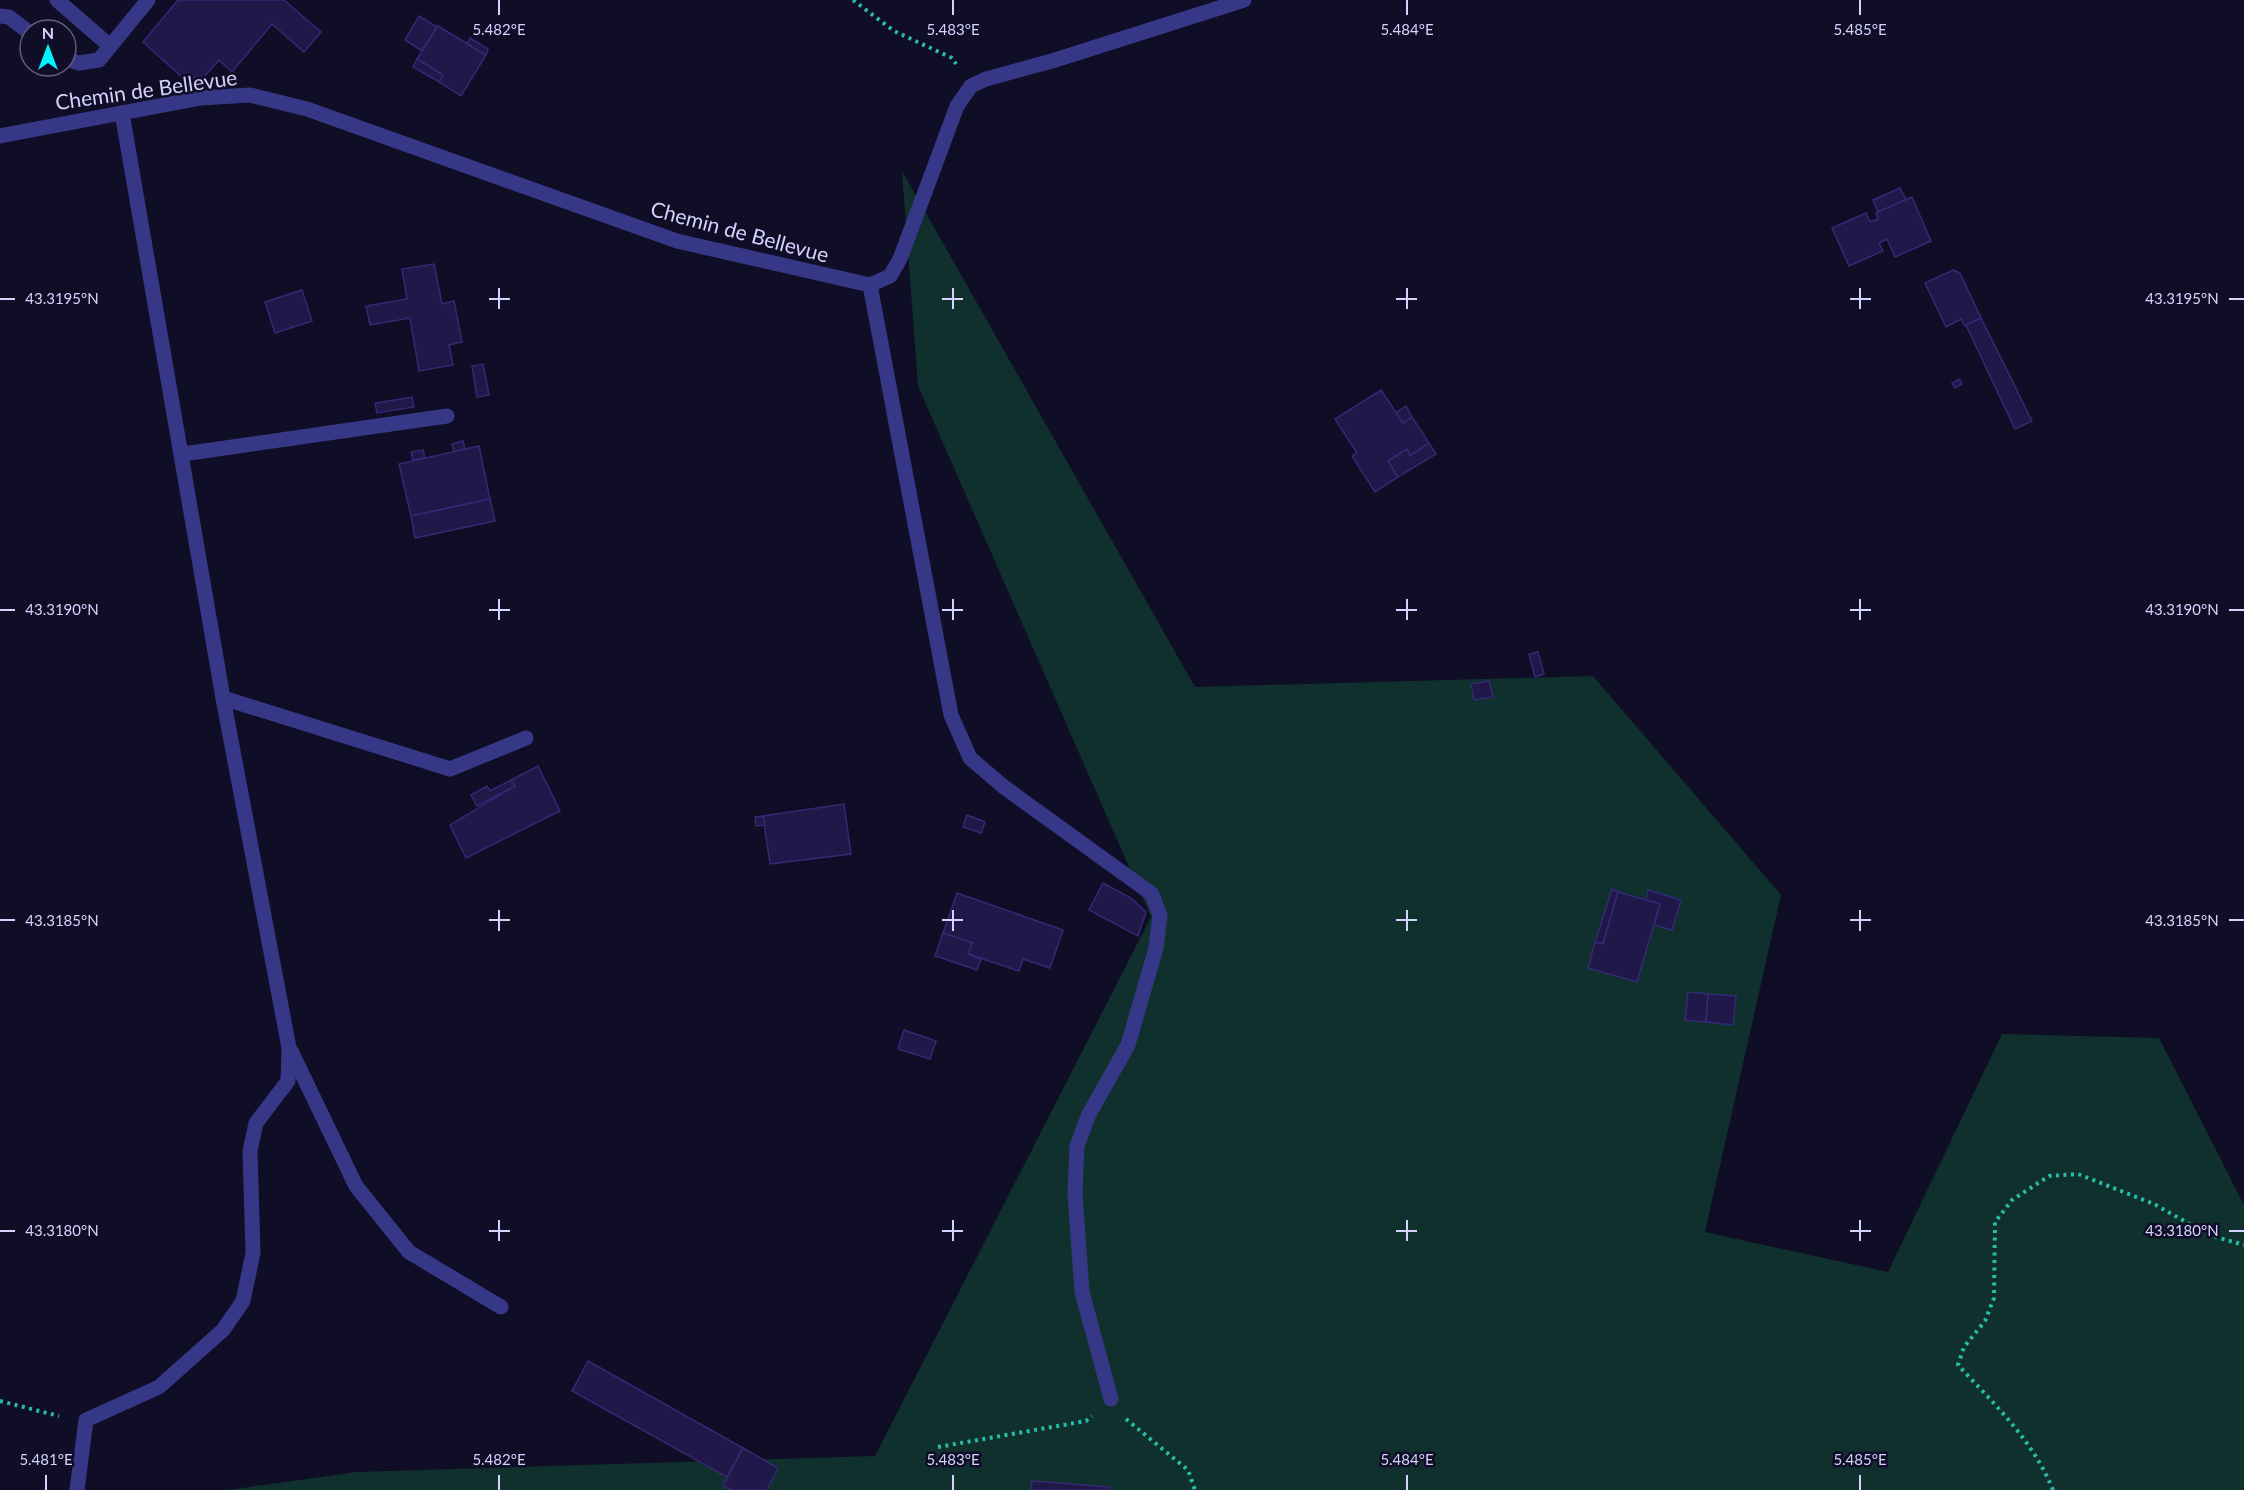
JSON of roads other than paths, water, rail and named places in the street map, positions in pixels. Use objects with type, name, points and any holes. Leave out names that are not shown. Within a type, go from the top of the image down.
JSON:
[{"type":"street","points":[[57,0],[110,46]]},
{"type":"street","points":[[78,63],[99,60],[148,0]]},
{"type":"street","points":[[1111,1399],[1082,1292],[1075,1194],[1077,1146],[1089,1113],[1128,1045],[1156,948],[1160,916],[1152,894],[1004,787],[970,758],[951,715],[870,285],[890,276],[900,259],[957,106],[971,86],[986,79],[1052,61],[1244,0]]},
{"type":"street","points":[[0,16],[9,18],[18,24]]},
{"type":"street","name":"Chemin de Bellevue","points":[[0,136],[201,98],[250,95],[307,109],[677,241],[870,285]]},
{"type":"street","points":[[77,1490],[86,1420],[159,1387],[223,1330],[243,1301],[253,1253],[250,1151],[256,1124],[288,1081],[289,1048],[223,698],[183,454],[122,112]]},
{"type":"street","points":[[183,454],[447,416]]},
{"type":"street","points":[[223,698],[450,769],[526,738]]},
{"type":"street","points":[[289,1048],[356,1186],[409,1252],[501,1307]]}]
